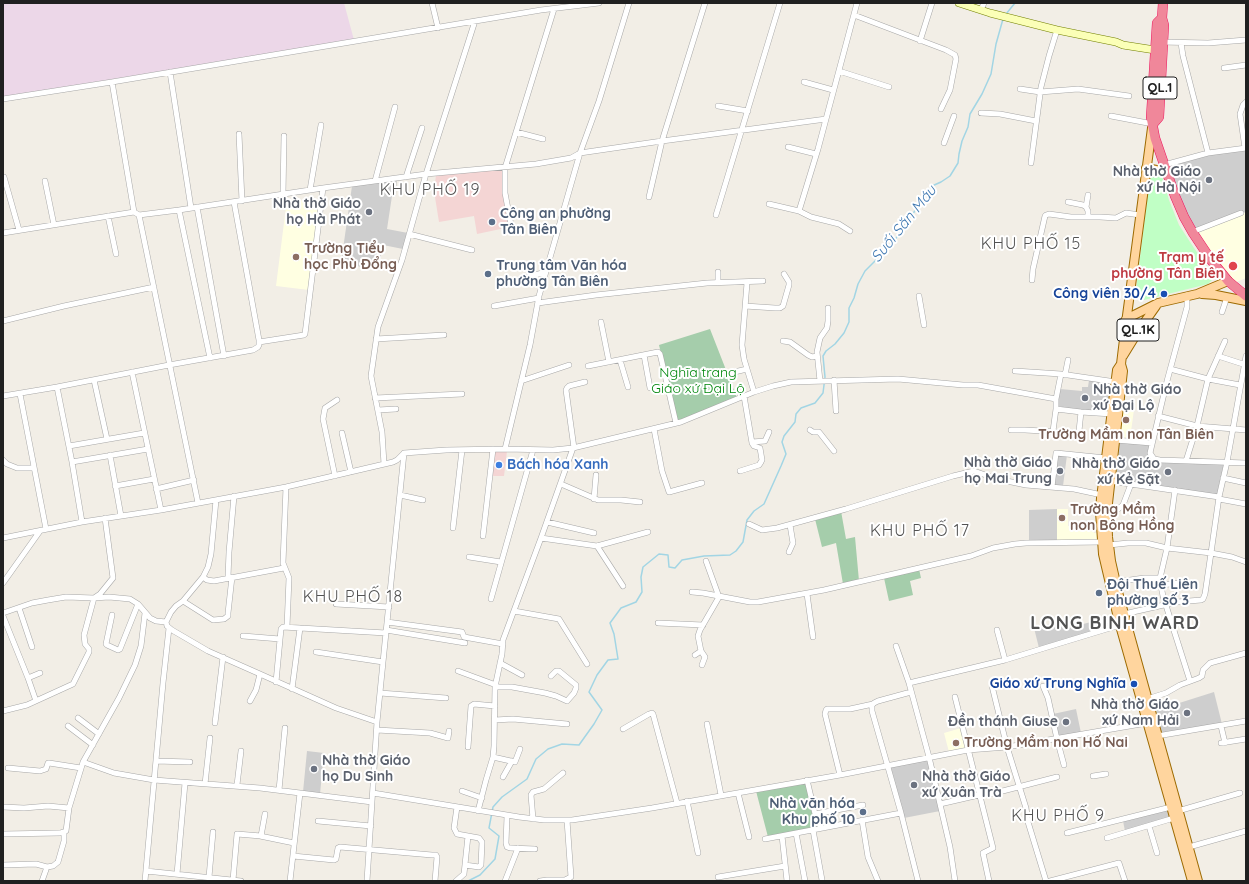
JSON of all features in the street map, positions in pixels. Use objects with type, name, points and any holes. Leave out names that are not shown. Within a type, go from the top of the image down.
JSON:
[{"type":"highway","name":"QL.1","points":[[1163,3],[1162,18],[1164,25],[1159,46],[1159,117],[1153,124],[1154,138],[1175,196],[1192,232],[1211,260],[1228,281],[1245,296]]},
{"type":"main road","points":[[959,3],[1004,17],[1116,42],[1123,46],[1159,46]]},
{"type":"main road","name":"QL.1K","points":[[1153,124],[1126,319],[1122,361],[1123,370],[1103,554],[1147,699],[1192,881]]},
{"type":"main road","points":[[1146,168],[1165,168]]},
{"type":"main road","name":"QL.1K","points":[[1197,294],[1228,281]]},
{"type":"main road","name":"QL.1K","points":[[1126,319],[1158,303],[1187,295],[1216,294],[1227,297],[1245,296]]},
{"type":"main road","name":"QL.1K","points":[[1158,303],[1139,330],[1117,370],[1100,512],[1105,544],[1116,582],[1122,620],[1147,723],[1198,881]]},
{"type":"street","points":[[432,3],[438,28]]},
{"type":"street","points":[[3,99],[475,21],[599,3]]},
{"type":"street","points":[[504,449],[530,345],[538,300],[580,153],[599,101],[628,3]]},
{"type":"street","points":[[649,197],[662,140],[705,3]]},
{"type":"street","points":[[716,215],[780,3]]},
{"type":"street","points":[[799,211],[826,119],[857,3]]},
{"type":"street","points":[[920,41],[932,3]]},
{"type":"street","points":[[981,10],[984,3]]},
{"type":"street","points":[[512,230],[505,193],[505,168],[554,9]]},
{"type":"street","points":[[854,15],[946,50],[955,55],[956,59],[950,90],[940,109]]},
{"type":"street","points":[[384,464],[382,432],[371,376],[378,327],[402,260],[426,174],[475,21]]},
{"type":"street","points":[[1031,164],[1040,92],[1057,30]]},
{"type":"street","points":[[1159,46],[1181,43],[1208,43],[1246,40]]},
{"type":"street","points":[[1181,43],[1208,153]]},
{"type":"street","points":[[1224,68],[1246,65]]},
{"type":"street","points":[[838,71],[888,87]]},
{"type":"street","points":[[170,72],[194,207],[224,356]]},
{"type":"street","points":[[112,82],[137,213],[154,287],[198,503]]},
{"type":"street","points":[[804,82],[834,90]]},
{"type":"street","points":[[1020,89],[1040,92],[1078,89],[1129,96]]},
{"type":"street","points":[[1165,168],[1208,153],[1246,148],[1240,114],[1243,105],[1246,102]]},
{"type":"street","points":[[718,106],[748,111]]},
{"type":"street","points":[[375,181],[395,107]]},
{"type":"street","points":[[981,113],[1000,114],[1036,121]]},
{"type":"street","points":[[944,144],[954,116]]},
{"type":"street","points":[[1111,116],[1153,124]]},
{"type":"street","points":[[3,233],[108,216],[179,210],[426,174],[505,168],[571,158],[580,153],[662,140],[826,119]]},
{"type":"street","points":[[310,190],[321,126]]},
{"type":"street","points":[[406,177],[422,128]]},
{"type":"street","points":[[516,132],[543,140]]},
{"type":"street","points":[[239,134],[242,200]]},
{"type":"street","points":[[283,194],[284,136]]},
{"type":"street","points":[[788,147],[816,154]]},
{"type":"street","points":[[4,177],[19,230]]},
{"type":"street","points":[[45,180],[54,225]]},
{"type":"street","points":[[259,342],[305,334],[323,188]]},
{"type":"street","points":[[1088,195],[1086,207],[1088,217]]},
{"type":"street","points":[[3,396],[224,356],[253,350],[258,347],[259,342],[234,202]]},
{"type":"street","points":[[1068,202],[1086,207]]},
{"type":"street","points":[[769,204],[799,211],[807,216],[840,224],[850,231]]},
{"type":"street","points":[[179,210],[210,358]]},
{"type":"street","points":[[1032,280],[1045,216],[1049,214],[1071,217],[1116,218],[1126,213],[1140,215]]},
{"type":"street","points":[[1192,232],[1242,213]]},
{"type":"street","points":[[108,216],[116,254]]},
{"type":"street","points":[[409,234],[472,250]]},
{"type":"street","points":[[520,278],[546,272]]},
{"type":"street","points":[[718,272],[718,283]]},
{"type":"street","points":[[745,306],[780,308],[783,306],[789,285],[784,274]]},
{"type":"street","points":[[494,306],[538,300],[718,283],[747,283],[763,281]]},
{"type":"street","points":[[747,283],[742,345],[744,359],[754,392]]},
{"type":"street","points":[[3,322],[64,306],[154,287]]},
{"type":"street","points":[[1187,295],[1187,307],[1158,416],[1150,453],[1151,456],[1160,460],[1246,463]]},
{"type":"street","points":[[919,296],[924,325]]},
{"type":"street","points":[[1222,312],[1227,297]]},
{"type":"street","points":[[823,381],[817,356],[820,338],[827,328],[828,308]]},
{"type":"street","points":[[601,322],[609,362]]},
{"type":"street","points":[[376,339],[444,335]]},
{"type":"street","points":[[783,341],[790,342],[808,355],[817,356]]},
{"type":"street","points":[[1186,461],[1197,426],[1208,379],[1225,341]]},
{"type":"street","points":[[588,366],[658,352],[660,354],[676,423]]},
{"type":"street","points":[[644,354],[650,388],[668,387]]},
{"type":"street","points":[[1218,356],[1245,365]]},
{"type":"street","points":[[909,683],[1005,660],[1166,605],[1203,599],[1219,498],[1246,356]]},
{"type":"street","points":[[620,360],[628,387]]},
{"type":"street","points":[[1053,431],[1056,399],[1068,360]]},
{"type":"street","points":[[521,381],[569,365]]},
{"type":"street","points":[[730,373],[747,369]]},
{"type":"street","points":[[1170,369],[1208,379],[1240,385]]},
{"type":"street","points":[[1015,371],[1063,374],[1116,382]]},
{"type":"street","points":[[132,372],[161,510]]},
{"type":"street","points":[[3,538],[82,522],[161,510],[286,487],[384,464],[397,460],[404,453],[493,449],[553,450],[573,448],[676,423],[754,392],[791,382],[898,379],[978,385],[1056,399]]},
{"type":"street","points":[[94,380],[107,439]]},
{"type":"street","points":[[834,380],[836,412]]},
{"type":"street","points":[[478,811],[493,757],[496,686],[503,640],[573,448],[566,390],[569,386],[585,382]]},
{"type":"street","points":[[56,387],[69,446],[82,522]]},
{"type":"street","points":[[20,394],[46,529]]},
{"type":"street","points":[[375,398],[462,394]]},
{"type":"street","points":[[740,471],[758,465],[761,462],[761,450],[759,447],[753,445],[752,442],[744,396]]},
{"type":"street","points":[[335,476],[323,419],[326,408],[337,400]]},
{"type":"street","points":[[378,410],[396,409]]},
{"type":"street","points":[[1056,409],[1112,414]]},
{"type":"street","points":[[1011,430],[1077,433],[1079,431],[1081,412]]},
{"type":"street","points":[[1158,416],[1197,426],[1246,430]]},
{"type":"street","points":[[654,428],[662,471],[669,492],[702,483]]},
{"type":"street","points":[[810,430],[813,432],[819,432],[834,452]]},
{"type":"street","points":[[752,442],[765,441],[769,432]]},
{"type":"street","points":[[69,446],[144,433]]},
{"type":"street","points":[[342,433],[351,472]]},
{"type":"street","points":[[1115,440],[1152,443]]},
{"type":"street","points":[[72,462],[148,449]]},
{"type":"street","points":[[483,536],[493,449]]},
{"type":"street","points":[[453,528],[462,450]]},
{"type":"street","points":[[491,599],[534,450]]},
{"type":"street","points":[[367,881],[377,722],[404,453]]},
{"type":"street","points":[[1052,487],[1056,453],[1106,458]]},
{"type":"street","points":[[110,455],[121,516]]},
{"type":"street","points":[[3,460],[7,464],[17,468],[34,468]]},
{"type":"street","points":[[749,524],[762,530],[790,525],[974,471],[998,479],[1026,485],[1074,489],[1102,495]]},
{"type":"street","points":[[594,499],[596,475]]},
{"type":"street","points":[[115,486],[154,478]]},
{"type":"street","points":[[1223,478],[1246,482]]},
{"type":"street","points":[[156,489],[194,480]]},
{"type":"street","points":[[1110,481],[1175,490],[1246,504]]},
{"type":"street","points":[[560,484],[601,501],[621,500],[640,502]]},
{"type":"street","points":[[1107,512],[1117,510],[1123,505],[1131,484]]},
{"type":"street","points":[[286,487],[282,563],[289,578],[287,627]]},
{"type":"street","points":[[1175,490],[1167,548],[1160,578],[1166,605],[1190,681]]},
{"type":"street","points":[[400,495],[423,500]]},
{"type":"street","points":[[183,601],[213,620],[224,619],[228,616],[230,577],[229,552],[234,496]]},
{"type":"street","points":[[166,622],[171,612],[183,601],[203,577],[208,567],[211,554],[216,500]]},
{"type":"street","points":[[3,711],[27,705],[73,684],[89,652],[89,649],[85,644],[84,635],[94,598],[113,578],[105,518]]},
{"type":"street","points":[[547,522],[594,533]]},
{"type":"street","points":[[789,552],[793,543],[790,525]]},
{"type":"street","points":[[3,583],[40,531]]},
{"type":"street","points":[[541,538],[597,546],[648,532]]},
{"type":"street","points":[[692,592],[754,603],[807,594],[971,556],[994,548],[1026,543],[1146,543],[1167,548],[1211,553],[1232,557],[1246,562]]},
{"type":"street","points":[[597,546],[623,586]]},
{"type":"street","points":[[469,557],[501,562]]},
{"type":"street","points":[[702,665],[705,657],[701,651],[698,636],[719,597],[706,560]]},
{"type":"street","points":[[203,577],[210,581],[284,568]]},
{"type":"street","points":[[1116,582],[1144,578],[1160,578]]},
{"type":"street","points":[[1161,584],[1180,583]]},
{"type":"street","points":[[807,594],[813,637]]},
{"type":"street","points":[[3,613],[32,603],[66,597],[105,597],[130,599],[138,604],[150,618],[156,621],[166,622]]},
{"type":"street","points":[[112,615],[106,644],[118,650],[120,649],[138,604]]},
{"type":"street","points":[[336,604],[389,607]]},
{"type":"street","points":[[19,608],[32,647]]},
{"type":"street","points":[[514,611],[559,619],[587,664]]},
{"type":"street","points":[[3,865],[36,864],[47,867],[53,866],[58,862],[64,841],[64,832],[66,830],[69,808],[83,762],[119,698],[135,665],[141,646],[145,613]]},
{"type":"street","points":[[3,616],[36,701]]},
{"type":"street","points":[[1092,624],[1122,620]]},
{"type":"street","points":[[166,622],[169,628],[223,658],[336,708],[377,722]]},
{"type":"street","points":[[387,622],[462,632],[464,637],[503,644]]},
{"type":"street","points":[[658,623],[703,625]]},
{"type":"street","points":[[145,881],[169,628]]},
{"type":"street","points":[[276,682],[282,628],[386,632],[465,643]]},
{"type":"street","points":[[292,689],[300,628]]},
{"type":"street","points":[[997,630],[1005,660]]},
{"type":"street","points":[[243,636],[280,638]]},
{"type":"street","points":[[896,646],[909,683],[929,757],[950,847],[955,881]]},
{"type":"street","points":[[695,655],[701,651]]},
{"type":"street","points":[[316,652],[383,662]]},
{"type":"street","points":[[1147,699],[1166,693],[1202,676],[1203,670],[1210,663],[1246,653]]},
{"type":"street","points":[[215,723],[223,658]]},
{"type":"street","points":[[500,663],[522,675]]},
{"type":"street","points":[[458,671],[496,686],[512,687],[538,692],[556,696],[567,701],[574,692],[576,685],[559,671],[556,671],[551,676]]},
{"type":"street","points":[[28,678],[40,673]]},
{"type":"street","points":[[250,701],[256,690],[260,674]]},
{"type":"street","points":[[992,686],[1007,747],[1046,881]]},
{"type":"street","points":[[1043,686],[1048,698],[1056,739],[1064,765]]},
{"type":"street","points":[[840,775],[825,714],[826,710],[850,709],[873,704],[911,692]]},
{"type":"street","points":[[380,693],[446,698]]},
{"type":"street","points":[[955,698],[993,848],[983,853],[989,881]]},
{"type":"street","points":[[468,747],[471,706],[474,704],[495,706]]},
{"type":"street","points":[[873,704],[872,711],[901,812],[918,881]]},
{"type":"street","points":[[623,729],[649,714],[653,714],[677,803]]},
{"type":"street","points":[[78,718],[99,734]]},
{"type":"street","points":[[495,720],[513,719],[567,724]]},
{"type":"street","points":[[1157,736],[1246,721]]},
{"type":"street","points":[[373,793],[507,816],[533,819],[567,820],[721,796],[968,750],[1007,747],[1147,723]]},
{"type":"street","points":[[707,724],[721,796]]},
{"type":"street","points":[[68,726],[93,745]]},
{"type":"street","points":[[1222,726],[1223,743],[1246,739]]},
{"type":"street","points":[[279,790],[285,728]]},
{"type":"street","points":[[377,730],[430,733],[448,738],[449,731]]},
{"type":"street","points":[[205,784],[210,738]]},
{"type":"street","points":[[493,757],[516,761],[520,749]]},
{"type":"street","points":[[237,786],[240,751]]},
{"type":"street","points":[[156,761],[190,762]]},
{"type":"street","points":[[503,777],[512,761]]},
{"type":"street","points":[[83,762],[114,773],[154,780],[279,790],[372,802]]},
{"type":"street","points":[[8,768],[40,771],[46,769],[49,763],[81,768]]},
{"type":"street","points":[[533,819],[531,795],[533,792],[544,789],[563,773]]},
{"type":"street","points":[[1093,776],[1106,774]]},
{"type":"street","points":[[991,794],[1020,788],[1058,777]]},
{"type":"street","points":[[807,780],[815,814],[821,828]]},
{"type":"street","points":[[177,874],[185,783]]},
{"type":"street","points":[[462,791],[482,798]]},
{"type":"street","points":[[290,881],[300,793]]},
{"type":"street","points":[[738,793],[749,837]]},
{"type":"street","points":[[1067,833],[1175,812],[1240,793]]},
{"type":"street","points":[[940,804],[979,795]]},
{"type":"street","points":[[687,801],[698,853]]},
{"type":"street","points":[[815,814],[862,805]]},
{"type":"street","points":[[3,807],[24,808],[48,806],[69,808]]},
{"type":"street","points":[[456,807],[454,828],[457,834],[482,840],[481,865],[477,867],[465,865]]},
{"type":"street","points":[[765,839],[901,812]]},
{"type":"street","points":[[1107,838],[1149,826],[1175,812]]},
{"type":"street","points":[[260,836],[262,835],[265,814]]},
{"type":"street","points":[[507,816],[507,847],[535,849]]},
{"type":"street","points":[[540,881],[565,880],[570,879],[571,877],[567,820]]},
{"type":"street","points":[[862,820],[868,857],[878,881]]},
{"type":"street","points":[[318,821],[371,826]]},
{"type":"street","points":[[1149,826],[1157,853]]},
{"type":"street","points":[[813,830],[822,880]]},
{"type":"street","points":[[1188,847],[1246,831]]},
{"type":"street","points":[[3,834],[64,832]]},
{"type":"street","points":[[209,877],[213,832]]},
{"type":"street","points":[[796,833],[805,881]]},
{"type":"street","points":[[146,871],[237,881],[237,834],[260,836],[294,843]]},
{"type":"street","points":[[456,881],[464,874],[468,836]]},
{"type":"street","points":[[782,836],[787,881]]},
{"type":"street","points":[[293,856],[334,860],[336,859],[338,847],[436,855],[435,881]]},
{"type":"street","points":[[505,881],[518,848]]},
{"type":"street","points":[[1050,881],[1119,863],[1124,881]]},
{"type":"street","points":[[718,877],[785,866]]},
{"type":"street","points":[[42,881],[47,867]]},
{"type":"street","points":[[170,881],[171,874]]},
{"type":"shaded area","points":[[3,3],[344,3],[354,40],[3,97]]},
{"type":"shaded area","name":"Nhà thờ Giáo xứ Hà Nội","points":[[1246,150],[1246,212],[1194,230],[1186,215],[1167,166],[1208,154]]},
{"type":"shaded area","points":[[503,169],[510,227],[477,234],[474,216],[439,222],[434,191],[436,175]]},
{"type":"shaded area","name":"Nhà thờ Giáo họ Hà Phát","points":[[397,180],[396,196],[392,196],[387,229],[408,233],[403,249],[383,245],[378,270],[341,263],[352,186]]},
{"type":"shaded area","name":"Trường Tiểu học Phù Đổng","points":[[287,199],[319,202],[309,290],[276,286]]},
{"type":"shaded area","points":[[1246,212],[1246,278],[1234,283],[1228,278],[1194,230]]},
{"type":"shaded area","name":"Nhà thờ Giáo xứ Đại Lộ","points":[[1089,380],[1104,382],[1102,394],[1111,396],[1110,413],[1057,407],[1060,389],[1082,391],[1082,387],[1088,387]]},
{"type":"shaded area","name":"Trường Mầm non Tân Biên","points":[[1123,401],[1135,402],[1130,439],[1118,439]]},
{"type":"shaded area","name":"Nhà thờ Giáo xứ Kẻ Sặt","points":[[1117,442],[1150,444],[1148,453],[1153,460],[1224,463],[1217,495],[1113,480]]},
{"type":"shaded area","name":"Bách hóa Xanh","points":[[494,451],[507,451],[504,476],[491,476]]},
{"type":"shaded area","name":"Nhà thờ Giáo họ Mai Trung","points":[[1057,454],[1067,455],[1063,486],[1054,485]]},
{"type":"shaded area","name":"Trường Mầm non Bông Hồng","points":[[1057,509],[1068,509],[1068,526],[1093,527],[1094,533],[1098,533],[1099,541],[1057,541]]},
{"type":"shaded area","points":[[1057,509],[1057,541],[1029,541],[1029,510]]},
{"type":"shaded area","points":[[1114,616],[1117,624],[1039,648],[1034,628],[1062,621],[1064,629]]},
{"type":"shaded area","name":"Nhà thờ Giáo xứ Nam Hải","points":[[1214,692],[1222,724],[1159,734],[1154,711]]},
{"type":"shaded area","name":"Đền thánh Giuse","points":[[1076,709],[1081,733],[1058,737],[1053,714]]},
{"type":"shaded area","name":"Trường Mầm non Hố Nai","points":[[961,728],[966,749],[949,752],[944,733]]},
{"type":"shaded area","name":"Nhà thờ Giáo họ Du Sinh","points":[[307,751],[324,753],[320,794],[303,792]]},
{"type":"shaded area","name":"Nhà thờ Giáo xứ Xuân Trà","points":[[928,759],[940,811],[904,818],[889,767]]},
{"type":"shaded area","points":[[1169,809],[1171,818],[1125,831],[1123,821]]},
{"type":"green space","points":[[1152,173],[1162,176],[1169,200],[1179,225],[1213,276],[1212,280],[1208,284],[1144,300],[1138,297],[1136,290],[1150,176]]},
{"type":"green space","name":"Nghĩa trang Giáo xứ Đại Lộ","points":[[710,329],[737,398],[677,421],[659,345]]},
{"type":"green space","points":[[841,511],[846,539],[855,537],[859,581],[843,584],[836,543],[822,547],[815,519]]},
{"type":"green space","points":[[919,569],[921,578],[910,581],[913,595],[889,601],[884,578]]},
{"type":"green space","points":[[806,782],[819,827],[768,837],[756,791]]},
{"type":"waterway","name":"Suối Săn Máu","points":[[1006,14],[1015,3]]},
{"type":"waterway","name":"Suối Săn Máu","points":[[468,881],[480,875],[495,859],[499,836],[489,828],[493,807],[502,797],[527,779],[536,759],[548,749],[562,744],[579,745],[602,710],[589,692],[597,675],[608,660],[618,659],[614,634],[610,623],[621,608],[636,602],[642,592],[641,577],[643,567],[659,554],[668,555],[669,567],[675,568],[682,560],[704,556],[730,555],[736,551],[743,542],[747,520],[754,511],[764,504],[786,454],[782,442],[784,436],[795,422],[796,414],[801,408],[815,403],[823,393],[825,377],[823,356],[844,333],[849,322],[849,308],[858,284],[865,271],[892,244],[932,186],[950,176],[958,163],[962,141],[968,127],[970,114],[982,94],[991,74],[996,44],[1003,19]]},
{"type":"place","name":"Nhà thờ Giáo xứ Hà Nội","points":[[1209,180]]},
{"type":"place","name":"Nhà thờ Giáo họ Hà Phát","points":[[369,212]]},
{"type":"place","name":"Công an phường Tân Biên","points":[[492,222]]},
{"type":"place","name":"Trường Tiểu học Phù Đổng","points":[[296,257]]},
{"type":"place","name":"Trạm y tế phường Tân Biên","points":[[1233,266]]},
{"type":"place","name":"Trung tâm Văn hóa phường Tân Biên","points":[[488,274]]},
{"type":"place","name":"Công viên 30/4","points":[[1164,294]]},
{"type":"place","name":"Nhà thờ Giáo xứ Đại Lộ","points":[[1085,398]]},
{"type":"place","name":"Trường Mầm non Tân Biên","points":[[1126,420]]},
{"type":"place","name":"Bách hóa Xanh","points":[[499,465]]},
{"type":"place","name":"Nhà thờ Giáo họ Mai Trung","points":[[1060,471]]},
{"type":"place","name":"Nhà thờ Giáo xứ Kẻ Sặt","points":[[1168,472]]},
{"type":"place","name":"Trường Mầm non Bông Hồng","points":[[1062,518]]},
{"type":"place","name":"Đội Thuế Liên phường số 3","points":[[1099,593]]},
{"type":"place","name":"Giáo xứ Trung Nghĩa","points":[[1134,684]]},
{"type":"place","name":"Nhà thờ Giáo xứ Nam Hải","points":[[1187,713]]},
{"type":"place","name":"Đền thánh Giuse","points":[[1066,722]]},
{"type":"place","name":"Trường Mầm non Hố Nai","points":[[956,743]]},
{"type":"place","name":"Nhà thờ Giáo họ Du Sinh","points":[[314,769]]},
{"type":"place","name":"Nhà thờ Giáo xứ Xuân Trà","points":[[914,785]]},
{"type":"place","name":"Nhà văn hóa Khu phố 10","points":[[863,812]]},
{"type":"district","name":"KHU PHỐ 19","points":[[430,190]]},
{"type":"district","name":"KHU PHỐ 15","points":[[1031,244]]},
{"type":"district","name":"KHU PHỐ 17","points":[[920,531]]},
{"type":"district","name":"KHU PHỐ 18","points":[[353,597]]},
{"type":"district","name":"LONG BINH WARD","points":[[1115,624]]},
{"type":"district","name":"KHU PHỐ 9","points":[[1058,816]]}]
